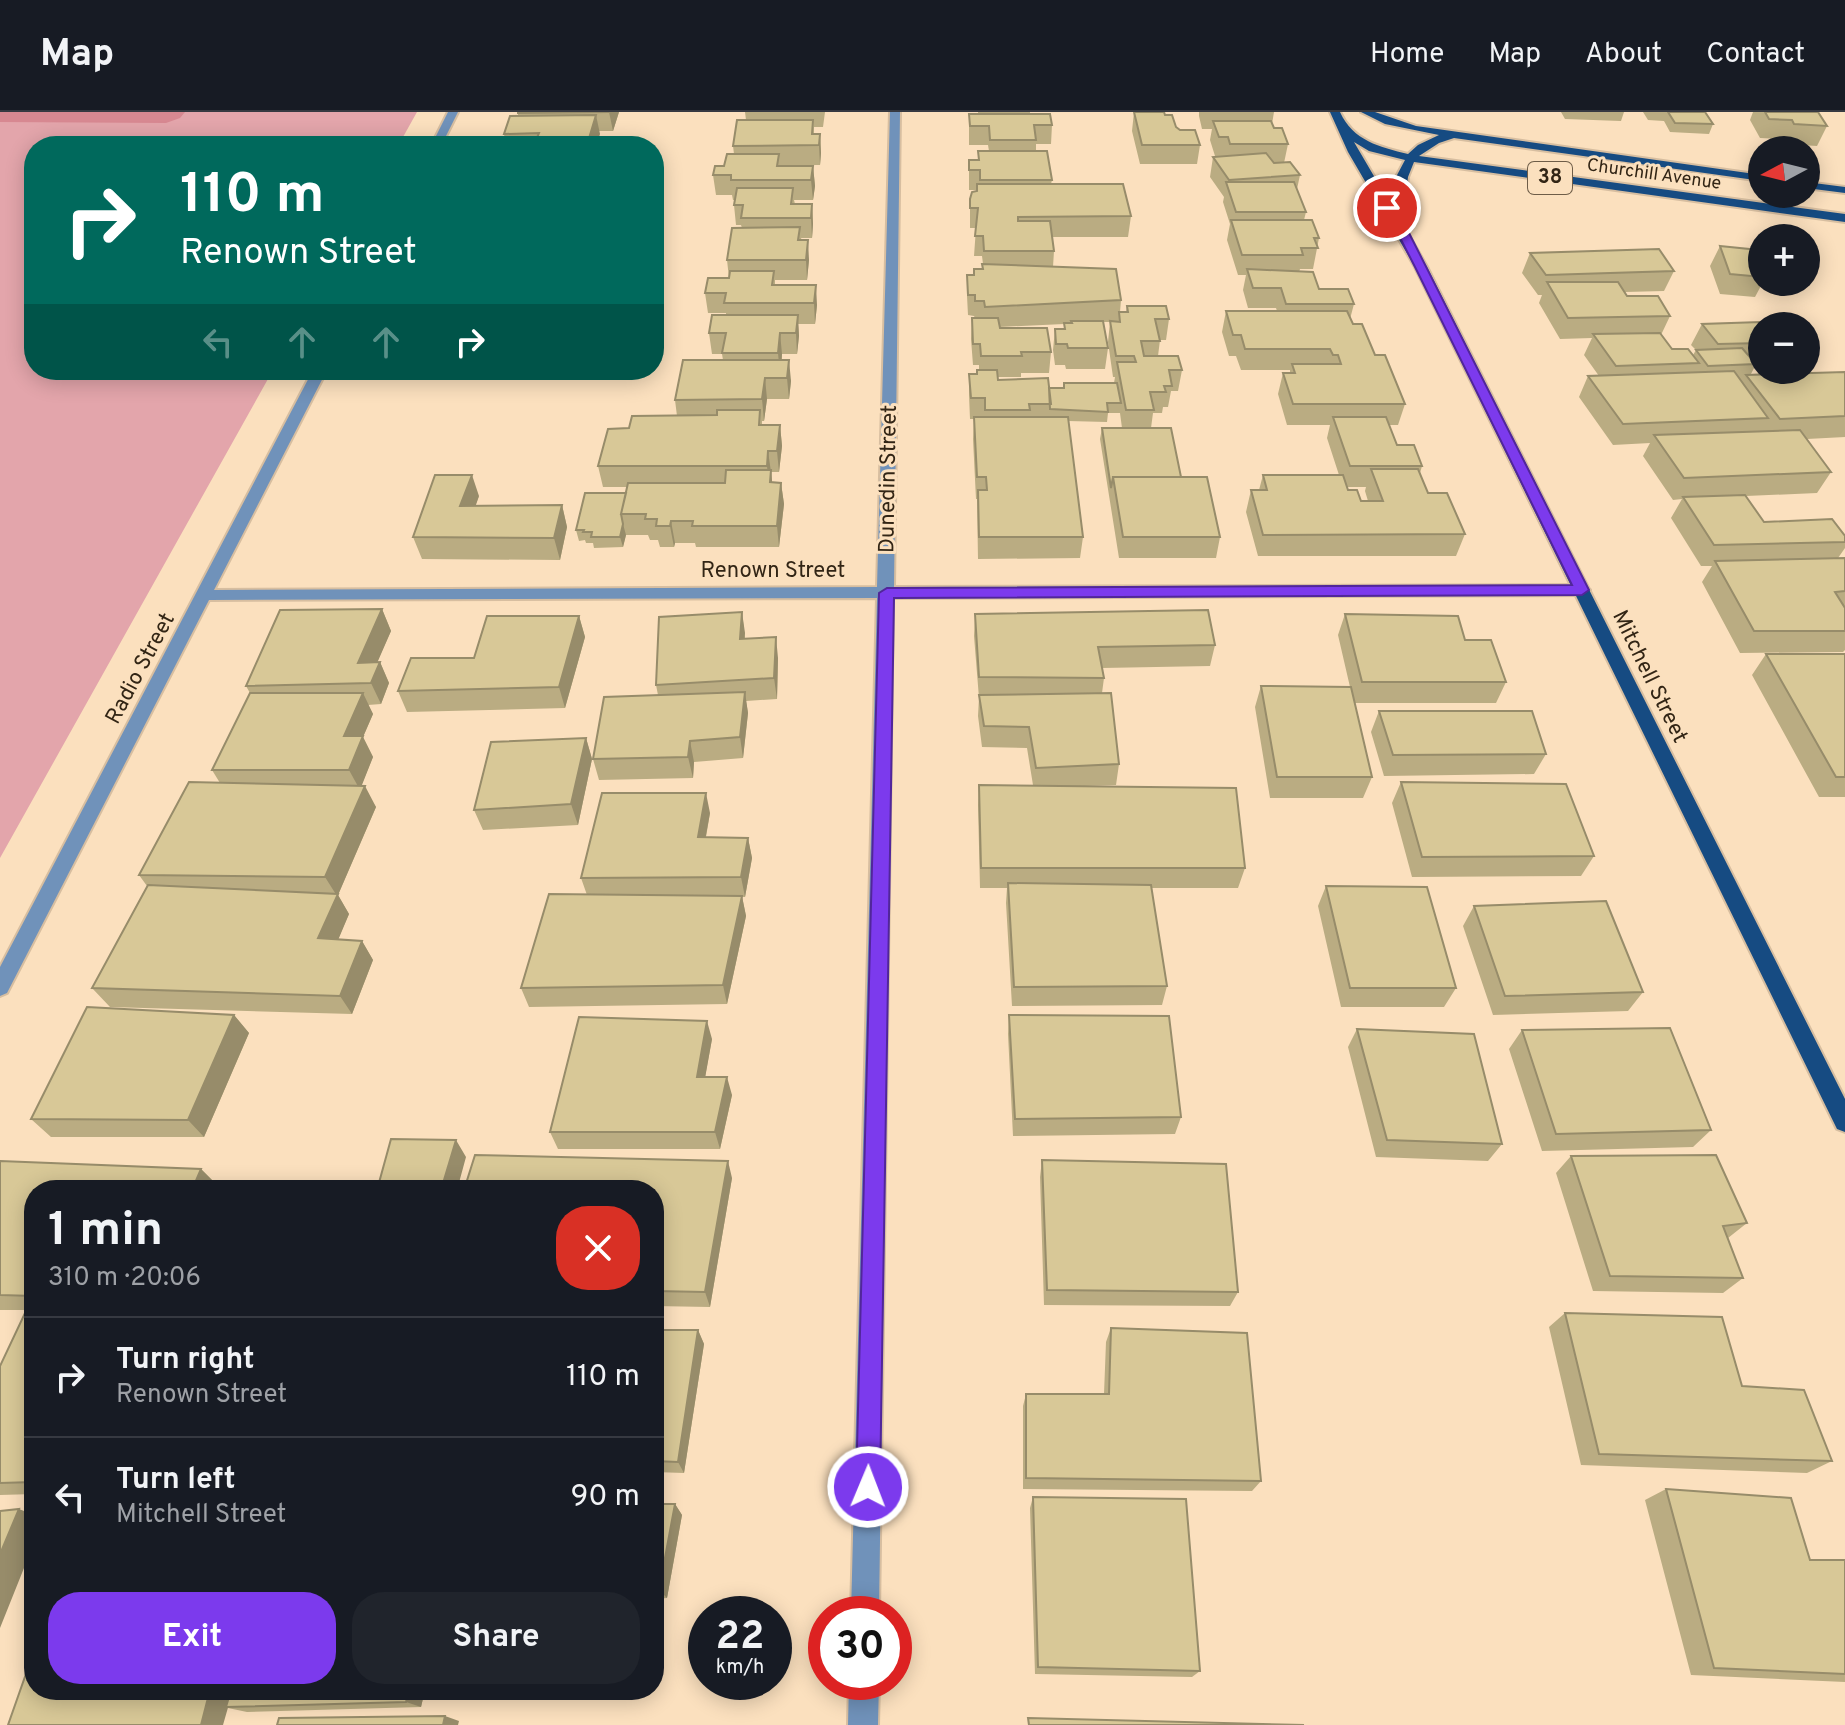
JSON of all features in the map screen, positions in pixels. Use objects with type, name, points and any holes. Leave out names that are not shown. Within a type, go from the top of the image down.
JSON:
[{"type":"main road","name":"Mitchell Street","points":[[1335,112],[1372,187],[1397,221],[1845,1122]]},
{"type":"main road","name":"38","points":[[1366,112],[1399,125],[1455,134]]},
{"type":"main road","name":"38","points":[[1341,128],[1367,146],[1410,158]]},
{"type":"main road","points":[[1397,221],[1400,186],[1410,158],[1423,145],[1455,134]]},
{"type":"main road","name":"Churchill Avenue","points":[[1455,134],[1748,176]]},
{"type":"main road","name":"Churchill Avenue","points":[[1410,158],[1845,218]]},
{"type":"main road","points":[[1820,187],[1845,190]]},
{"type":"street","points":[[441,136],[453,112]]},
{"type":"street","name":"Dunedin Street","points":[[865,1596],[895,112]]},
{"type":"street","name":"Radio Street","points":[[0,987],[315,380]]},
{"type":"street","name":"Renown Street","points":[[204,595],[1582,590]]},
{"type":"street","points":[[863,1725],[864,1700]]},
{"type":"shaded area","points":[[0,112],[417,112],[404,136],[24,136],[24,380],[267,380],[0,858]]},
{"type":"shaded area","points":[[0,112],[185,112],[180,118],[166,123],[0,122]]},
{"type":"building","points":[[518,112],[609,112],[518,113]]},
{"type":"building","points":[[1134,112],[1172,115],[1180,130],[1195,130],[1200,145],[1142,145]]},
{"type":"building","points":[[1668,112],[1705,112],[1713,124],[1675,123]]},
{"type":"building","points":[[1765,112],[1818,112],[1827,126],[1769,119]]},
{"type":"building","points":[[969,114],[1050,114],[1052,125],[1034,125],[1036,140],[990,140],[989,126],[970,126]]},
{"type":"building","points":[[596,115],[590,136],[504,134],[510,116]]},
{"type":"building","points":[[737,120],[813,120],[812,134],[820,134],[819,145],[733,146]]},
{"type":"building","points":[[1213,121],[1271,121],[1274,128],[1282,128],[1288,144],[1230,144],[1228,137],[1219,137]]},
{"type":"building","points":[[978,151],[1047,151],[1052,180],[980,180],[980,170],[969,170],[969,160],[979,160]]},
{"type":"building","points":[[1266,153],[1274,163],[1290,162],[1300,175],[1229,180],[1213,157]]},
{"type":"building","points":[[727,154],[779,154],[777,166],[813,166],[811,180],[731,180],[731,175],[713,175],[715,166],[724,166]]},
{"type":"building","points":[[1226,182],[1294,182],[1306,212],[1236,212]]},
{"type":"building","points":[[977,184],[1123,184],[1131,216],[1018,217],[1018,221],[1050,221],[1054,251],[984,251],[983,236],[975,236],[978,208],[970,208],[972,192],[977,191]]},
{"type":"building","points":[[737,188],[793,188],[791,204],[812,204],[811,218],[741,218],[743,205],[734,205]]},
{"type":"building","points":[[1231,220],[1312,220],[1319,238],[1314,238],[1318,248],[1301,248],[1303,255],[1242,255]]},
{"type":"building","points":[[800,227],[798,240],[808,240],[806,260],[727,260],[732,228]]},
{"type":"building","points":[[1720,246],[1748,249],[1748,276],[1730,274]]},
{"type":"building","points":[[1659,249],[1674,271],[1546,275],[1530,253]]},
{"type":"building","points":[[982,264],[1116,269],[1121,300],[985,307],[984,301],[975,301],[975,295],[968,295],[967,275],[974,275],[974,269],[983,269]]},
{"type":"building","points":[[1247,269],[1313,272],[1319,289],[1348,289],[1354,304],[1286,304],[1281,288],[1253,288]]},
{"type":"building","points":[[730,271],[774,271],[772,285],[816,285],[814,303],[724,303],[726,293],[705,293],[708,278],[729,278]]},
{"type":"building","points":[[1547,282],[1618,282],[1627,296],[1658,296],[1670,316],[1568,318]]},
{"type":"building","points":[[1127,306],[1166,306],[1169,319],[1155,319],[1160,341],[1141,341],[1144,356],[1178,356],[1182,370],[1169,370],[1172,386],[1164,386],[1166,392],[1150,392],[1154,410],[1126,410],[1117,362],[1136,362],[1134,356],[1116,356],[1110,321],[1120,322],[1119,312],[1128,312]]},
{"type":"building","points":[[1226,311],[1347,311],[1353,324],[1362,324],[1375,355],[1385,355],[1405,404],[1293,404],[1283,373],[1295,373],[1292,364],[1341,364],[1338,355],[1333,355],[1330,349],[1245,349],[1241,335],[1233,335]]},
{"type":"building","points":[[712,315],[798,315],[796,333],[780,333],[778,353],[722,353],[726,333],[709,333]]},
{"type":"building","points":[[972,318],[998,318],[1000,328],[1047,328],[1051,352],[981,356],[980,344],[973,344]]},
{"type":"building","points":[[1103,321],[1108,348],[1068,348],[1067,344],[1056,344],[1055,329],[1065,329],[1064,323]]},
{"type":"building","points":[[1748,322],[1748,343],[1718,344],[1702,324]]},
{"type":"building","points":[[1660,333],[1672,349],[1688,349],[1699,363],[1616,366],[1593,334]]},
{"type":"building","points":[[1742,348],[1748,355],[1748,364],[1708,366],[1696,350]]},
{"type":"building","points":[[683,360],[789,360],[787,378],[765,378],[762,399],[675,400]]},
{"type":"building","points":[[977,370],[997,370],[998,380],[1048,378],[1051,404],[1029,404],[1030,410],[985,410],[985,398],[971,398],[969,374],[977,374]]},
{"type":"building","points":[[1734,371],[1768,418],[1623,424],[1588,376]]},
{"type":"building","points":[[1845,372],[1845,416],[1780,419],[1753,384],[1820,384],[1820,373]]},
{"type":"building","points":[[1064,383],[1117,383],[1121,403],[1107,403],[1108,412],[1050,409],[1049,388],[1064,388]]},
{"type":"building","points":[[717,410],[760,410],[759,425],[780,425],[777,451],[768,451],[767,466],[598,466],[608,429],[629,428],[632,416],[717,415]]},
{"type":"building","points":[[974,417],[1068,417],[1083,537],[979,537],[978,490],[987,490],[986,477],[977,477]]},
{"type":"building","points":[[1333,417],[1386,417],[1397,445],[1414,445],[1422,466],[1350,466]]},
{"type":"building","points":[[1102,428],[1171,428],[1181,477],[1113,477],[1111,488]]},
{"type":"building","points":[[1800,430],[1831,472],[1684,478],[1654,435]]},
{"type":"building","points":[[1371,469],[1418,469],[1428,493],[1447,493],[1465,534],[1263,535],[1251,490],[1267,490],[1263,475],[1343,475],[1348,490],[1357,490],[1361,501],[1383,501]]},
{"type":"building","points":[[726,470],[771,470],[770,482],[781,483],[777,526],[692,526],[693,521],[671,521],[670,526],[656,526],[657,519],[645,519],[646,514],[621,514],[628,483],[725,483]]},
{"type":"building","points":[[435,475],[472,475],[460,506],[562,505],[554,538],[413,537]]},
{"type":"building","points":[[1113,477],[1207,477],[1220,537],[1123,537]]},
{"type":"building","points":[[585,493],[626,493],[620,537],[591,537],[592,532],[576,530]]},
{"type":"building","points":[[1745,495],[1764,522],[1832,519],[1845,536],[1845,542],[1714,545],[1683,497]]},
{"type":"building","points":[[1845,558],[1845,591],[1835,592],[1845,608],[1845,631],[1754,631],[1715,561]]},
{"type":"building","points":[[382,609],[358,663],[380,662],[371,683],[246,686],[280,610]]},
{"type":"building","points":[[1208,610],[1215,645],[1098,647],[1104,678],[979,677],[975,614]]},
{"type":"building","points":[[742,612],[740,639],[776,637],[774,678],[656,685],[659,617]]},
{"type":"building","points":[[1345,614],[1458,616],[1465,640],[1491,640],[1506,682],[1362,682]]},
{"type":"building","points":[[487,616],[579,616],[559,687],[398,691],[411,658],[474,658]]},
{"type":"building","points":[[1766,654],[1845,654],[1845,777],[1836,777]]},
{"type":"building","points":[[1261,686],[1351,687],[1372,777],[1277,777]]},
{"type":"building","points":[[745,692],[740,737],[690,741],[688,757],[593,759],[604,697]]},
{"type":"building","points":[[250,693],[363,693],[344,736],[363,736],[349,770],[212,770]]},
{"type":"building","points":[[1111,693],[1119,764],[1036,768],[1029,727],[984,726],[979,695]]},
{"type":"building","points":[[1379,711],[1532,711],[1546,754],[1393,755]]},
{"type":"building","points":[[586,738],[571,804],[474,810],[491,742]]},
{"type":"building","points":[[189,782],[365,786],[325,877],[139,875]]},
{"type":"building","points":[[1401,782],[1566,784],[1594,856],[1422,857]]},
{"type":"building","points":[[979,785],[1236,788],[1245,868],[981,868]]},
{"type":"building","points":[[602,793],[706,793],[698,837],[748,838],[741,877],[581,878]]},
{"type":"building","points":[[1008,883],[1151,885],[1167,986],[1014,987]]},
{"type":"building","points":[[148,885],[338,894],[318,938],[362,941],[340,996],[92,988]]},
{"type":"building","points":[[1326,886],[1427,887],[1456,988],[1350,988]]},
{"type":"building","points":[[549,894],[742,896],[723,985],[521,988]]},
{"type":"building","points":[[1606,901],[1643,992],[1505,996],[1474,906]]},
{"type":"building","points":[[87,1007],[234,1015],[188,1120],[31,1119]]},
{"type":"building","points":[[1009,1015],[1169,1016],[1181,1117],[1015,1119]]},
{"type":"building","points":[[579,1017],[707,1021],[697,1077],[727,1077],[715,1132],[550,1132]]},
{"type":"building","points":[[1670,1028],[1711,1130],[1556,1134],[1522,1030]]},
{"type":"building","points":[[1357,1029],[1474,1034],[1502,1144],[1387,1140]]},
{"type":"building","points":[[391,1139],[456,1140],[444,1180],[380,1180]]},
{"type":"building","points":[[475,1155],[728,1161],[705,1292],[664,1291],[664,1180],[467,1180]]},
{"type":"building","points":[[1716,1155],[1747,1223],[1723,1226],[1743,1278],[1610,1276],[1571,1156]]},
{"type":"building","points":[[1042,1160],[1226,1164],[1238,1292],[1047,1290]]},
{"type":"building","points":[[0,1161],[201,1169],[196,1180],[24,1180],[24,1296],[0,1295]]},
{"type":"building","points":[[1565,1313],[1722,1317],[1742,1386],[1804,1390],[1832,1461],[1599,1454]]},
{"type":"building","points":[[24,1315],[24,1482],[0,1483],[0,1366]]},
{"type":"building","points":[[1111,1328],[1247,1333],[1261,1481],[1026,1478],[1026,1394],[1109,1394]]},
{"type":"building","points":[[664,1330],[698,1330],[678,1462],[664,1461]]},
{"type":"building","points":[[1666,1489],[1791,1498],[1810,1560],[1845,1560],[1845,1674],[1714,1668]]},
{"type":"building","points":[[1033,1497],[1186,1499],[1200,1671],[1038,1667]]},
{"type":"building","points":[[664,1504],[675,1504],[664,1563]]},
{"type":"building","points":[[19,1509],[0,1554],[0,1511]]},
{"type":"building","points":[[24,1679],[24,1700],[207,1700],[201,1725],[8,1725]]},
{"type":"building","points":[[228,1700],[406,1700],[406,1702],[226,1707]]},
{"type":"building","points":[[445,1716],[443,1725],[277,1725],[279,1718]]},
{"type":"building","points":[[1028,1718],[1304,1725],[1029,1725]]},
{"type":"route","points":[[868,1487],[887,593],[1582,590],[1421,267],[1387,208]]}]
